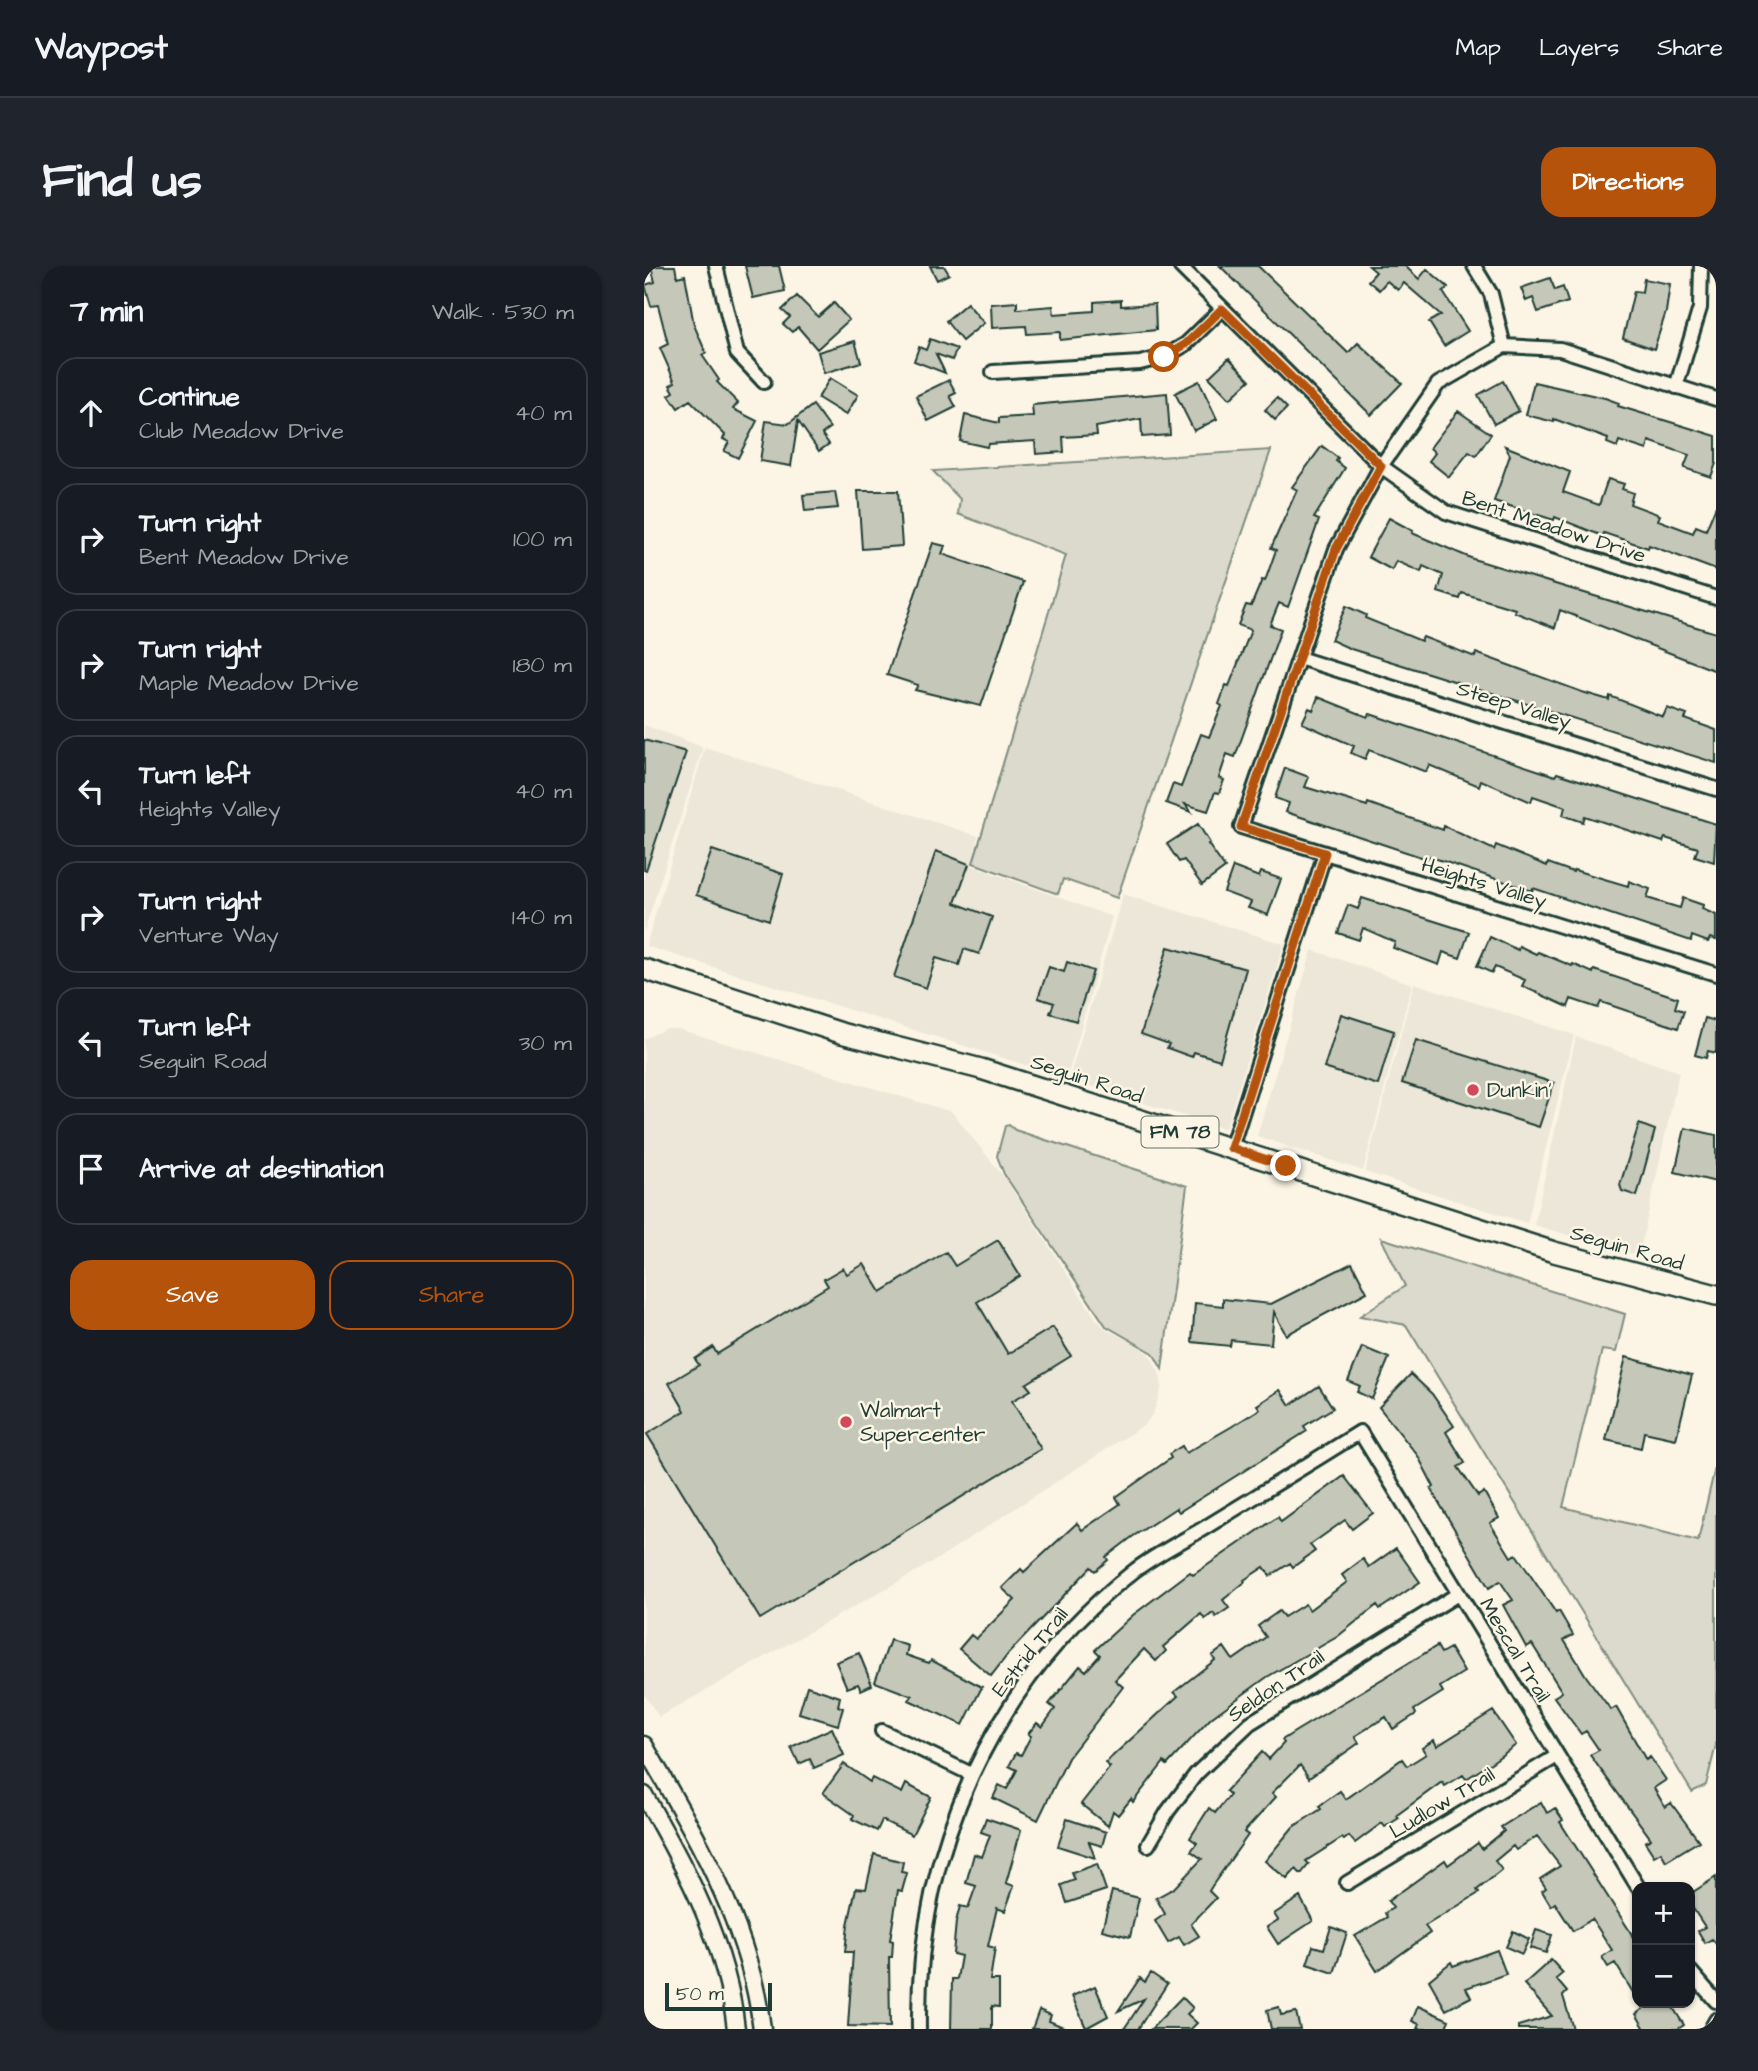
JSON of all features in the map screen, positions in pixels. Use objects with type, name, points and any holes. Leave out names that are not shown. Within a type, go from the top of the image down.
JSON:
[{"type":"main road","name":"Seguin Road","points":[[644,969],[841,1032],[981,1069],[1554,1252],[1716,1295]]},
{"type":"street","points":[[716,266],[737,353],[764,382]]},
{"type":"street","name":"Bent Meadow Drive","points":[[1180,266],[1381,466],[1446,512],[1716,598]]},
{"type":"street","points":[[1474,266],[1491,294],[1504,346]]},
{"type":"street","points":[[1676,387],[1700,308],[1701,266]]},
{"type":"street","points":[[993,372],[1140,363],[1164,357],[1186,344],[1222,309]]},
{"type":"street","points":[[1300,659],[1336,549],[1381,466],[1438,384],[1504,346],[1560,349],[1716,399]]},
{"type":"street","name":"Steep Valley","points":[[1300,659],[1716,789]]},
{"type":"street","name":"Heights Valley","points":[[1300,659],[1241,827],[1716,974]]},
{"type":"street","points":[[1231,1148],[1325,853]]},
{"type":"street","name":"Mescal Trail","points":[[1360,1432],[1635,1882]]},
{"type":"street","name":"Estrid Trail","points":[[919,2029],[920,1964],[928,1907],[942,1852],[971,1774],[1018,1692],[1053,1647],[1093,1606],[1136,1570],[1360,1432]]},
{"type":"street","name":"Seldon Trail","points":[[1148,1845],[1168,1811],[1196,1774],[1250,1723],[1458,1594]]},
{"type":"street","points":[[882,1731],[971,1774]]},
{"type":"street","points":[[644,1745],[713,1867],[739,1934],[762,2029]]},
{"type":"street","name":"Ludlow Trail","points":[[1347,1883],[1557,1756]]},
{"type":"street","points":[[644,1795],[702,1902],[720,1957],[736,2029]]},
{"type":"street","points":[[1695,1977],[1716,2001]]},
{"type":"street","points":[[1712,2029],[1716,2020]]},
{"type":"shaded area","points":[[1271,450],[1117,898],[1063,879],[1058,894],[973,863],[1066,555],[958,514],[960,499],[933,471]]},
{"type":"shaded area","points":[[644,725],[703,747],[644,932]]},
{"type":"shaded area","points":[[705,747],[978,836],[971,865],[1112,917],[1067,1078],[646,946]]},
{"type":"shaded area","points":[[1123,894],[1284,944],[1225,1129],[1069,1079]]},
{"type":"shaded area","points":[[1312,950],[1412,984],[1363,1171],[1257,1136]]},
{"type":"shaded area","points":[[1414,983],[1574,1035],[1527,1223],[1365,1172]]},
{"type":"shaded area","points":[[665,1029],[678,1029],[952,1112],[1006,1180],[1096,1319],[1107,1330],[1140,1346],[1150,1356],[1159,1372],[1162,1386],[1153,1414],[1144,1425],[931,1563],[659,1717],[644,1694],[644,1039]]},
{"type":"shaded area","points":[[1576,1037],[1679,1072],[1639,1256],[1534,1225]]},
{"type":"shaded area","points":[[1009,1125],[1015,1130],[1187,1186],[1162,1369],[1153,1353],[1106,1326],[1004,1174],[997,1156],[1005,1126]]},
{"type":"shaded area","points":[[1381,1238],[1625,1314],[1616,1352],[1602,1350],[1563,1507],[1698,1541],[1716,1463],[1716,1745],[1706,1785],[1692,1792],[1406,1325],[1360,1316],[1405,1286]]},
{"type":"building","points":[[651,266],[675,266],[677,277],[685,275],[694,325],[706,353],[702,355],[719,380],[717,382],[738,403],[733,409],[757,421],[738,458],[724,451],[729,442],[723,439],[725,435],[690,400],[678,408],[669,395],[674,392],[670,385],[675,382],[660,348],[668,344],[658,305],[651,306],[645,285],[655,282]]},
{"type":"building","points":[[745,266],[779,266],[785,291],[753,298]]},
{"type":"building","points":[[930,266],[944,266],[949,274],[937,280]]},
{"type":"building","points":[[1220,266],[1258,266],[1348,353],[1358,343],[1402,383],[1371,415]]},
{"type":"building","points":[[1369,266],[1405,266],[1419,279],[1427,269],[1448,287],[1443,292],[1468,331],[1444,346],[1429,322],[1441,315],[1404,283],[1398,290],[1387,281],[1379,290],[1368,281],[1376,272]]},
{"type":"building","points":[[1550,278],[1555,290],[1563,287],[1568,302],[1538,312],[1533,298],[1526,301],[1521,288]]},
{"type":"building","points":[[1644,279],[1670,284],[1666,312],[1654,349],[1623,338],[1634,291],[1642,292]]},
{"type":"building","points":[[797,296],[818,317],[834,303],[849,320],[817,349],[798,327],[792,332],[783,324],[790,317],[782,310]]},
{"type":"building","points":[[1121,300],[1121,306],[1155,304],[1156,330],[1060,340],[1060,332],[1027,334],[1026,326],[992,328],[991,304],[1017,302],[1017,309],[1053,306],[1054,314],[1094,311],[1094,302]]},
{"type":"building","points":[[967,303],[984,323],[962,341],[946,321]]},
{"type":"building","points":[[930,339],[957,349],[952,360],[936,354],[945,373],[914,361],[919,347],[926,350]]},
{"type":"building","points":[[855,341],[861,362],[824,373],[818,352]]},
{"type":"building","points":[[1229,358],[1250,380],[1230,399],[1209,377]]},
{"type":"building","points":[[830,378],[858,395],[846,415],[818,398]]},
{"type":"building","points":[[949,380],[956,393],[950,396],[956,407],[928,421],[916,396]]},
{"type":"building","points":[[1199,381],[1217,419],[1194,431],[1175,393]]},
{"type":"building","points":[[1503,381],[1519,411],[1494,424],[1478,395]]},
{"type":"building","points":[[1534,382],[1605,398],[1619,403],[1618,406],[1716,436],[1716,463],[1711,477],[1684,468],[1689,455],[1649,441],[1647,450],[1619,441],[1617,447],[1607,443],[1608,439],[1554,419],[1554,422],[1526,415]]},
{"type":"building","points":[[1167,393],[1170,435],[1142,437],[1141,419],[1096,427],[1097,435],[1063,437],[1064,452],[1036,454],[1035,441],[988,444],[987,447],[960,441],[965,415],[999,423],[999,418],[1033,416],[1032,405]]},
{"type":"building","points":[[1277,398],[1287,408],[1275,420],[1265,410]]},
{"type":"building","points":[[813,405],[830,428],[822,434],[829,444],[819,451],[798,421],[791,466],[760,461],[766,421],[788,424]]},
{"type":"building","points":[[1458,411],[1491,434],[1476,456],[1469,452],[1449,477],[1429,461],[1435,453],[1430,448]]},
{"type":"building","points":[[1322,446],[1338,458],[1336,461],[1345,468],[1314,518],[1319,520],[1288,607],[1279,603],[1270,625],[1281,629],[1235,757],[1227,754],[1219,778],[1224,780],[1219,793],[1215,792],[1208,811],[1185,804],[1191,812],[1166,803],[1173,784],[1181,787],[1201,734],[1209,737],[1222,706],[1219,704],[1226,685],[1229,686],[1251,630],[1238,625],[1246,605],[1251,606],[1262,580],[1265,581],[1276,550],[1271,548],[1297,490],[1292,487]]},
{"type":"building","points":[[1505,446],[1570,472],[1563,492],[1599,505],[1608,479],[1624,484],[1622,489],[1633,493],[1630,504],[1660,515],[1658,520],[1693,533],[1696,526],[1706,530],[1716,506],[1716,570],[1649,545],[1648,548],[1604,533],[1603,536],[1555,517],[1554,520],[1494,501],[1510,455]]},
{"type":"building","points":[[858,491],[898,491],[902,546],[862,549]]},
{"type":"building","points":[[835,492],[838,508],[805,511],[803,495]]},
{"type":"building","points":[[1389,518],[1413,531],[1412,533],[1473,559],[1716,633],[1716,671],[1560,610],[1555,628],[1514,612],[1515,609],[1462,593],[1460,599],[1438,592],[1443,575],[1423,566],[1421,572],[1396,561],[1392,570],[1368,557]]},
{"type":"building","points":[[933,543],[945,546],[942,554],[1023,582],[981,706],[915,690],[918,685],[887,675]]},
{"type":"building","points":[[1346,606],[1366,615],[1365,618],[1421,641],[1423,637],[1475,657],[1476,653],[1582,692],[1609,700],[1610,696],[1663,717],[1667,708],[1687,715],[1685,719],[1716,730],[1716,763],[1351,649],[1331,640]]},
{"type":"building","points":[[1318,697],[1368,717],[1370,714],[1555,776],[1557,773],[1716,824],[1714,862],[1695,856],[1698,848],[1665,838],[1663,842],[1585,816],[1583,822],[1563,815],[1565,807],[1533,796],[1531,802],[1481,780],[1479,786],[1429,765],[1426,772],[1369,750],[1365,759],[1351,753],[1354,746],[1302,723],[1309,708],[1313,710]]},
{"type":"building","points":[[644,740],[686,752],[646,870],[644,870]]},
{"type":"building","points":[[1285,768],[1309,777],[1305,787],[1367,806],[1368,803],[1443,830],[1444,826],[1494,850],[1496,845],[1547,866],[1548,863],[1628,886],[1629,881],[1650,889],[1647,898],[1680,908],[1683,898],[1703,905],[1702,909],[1716,915],[1716,940],[1710,938],[1708,942],[1692,936],[1691,941],[1533,888],[1532,891],[1428,856],[1427,859],[1286,812],[1289,803],[1275,798]]},
{"type":"building","points":[[1198,824],[1225,868],[1202,885],[1184,860],[1179,862],[1167,844]]},
{"type":"building","points":[[712,850],[783,874],[769,920],[696,895]]},
{"type":"building","points":[[936,851],[969,864],[955,903],[992,917],[979,954],[964,949],[959,965],[936,958],[926,988],[894,977]]},
{"type":"building","points":[[1233,867],[1259,877],[1261,872],[1281,879],[1268,915],[1248,908],[1251,902],[1224,892]]},
{"type":"building","points":[[1362,898],[1469,932],[1460,958],[1443,952],[1439,965],[1393,948],[1395,942],[1363,928],[1359,940],[1338,933],[1348,905],[1358,909]]},
{"type":"building","points":[[1490,937],[1518,950],[1519,946],[1593,973],[1594,970],[1678,998],[1675,1008],[1684,1011],[1678,1028],[1601,1002],[1598,1008],[1571,999],[1568,1007],[1522,986],[1525,980],[1495,967],[1492,973],[1477,966]]},
{"type":"building","points":[[1168,947],[1246,969],[1220,1060],[1194,1052],[1192,1057],[1167,1048],[1169,1044],[1141,1034]]},
{"type":"building","points":[[1067,962],[1093,971],[1076,1021],[1050,1013],[1054,1003],[1038,998],[1049,967],[1064,972]]},
{"type":"building","points":[[1341,1014],[1394,1031],[1378,1085],[1324,1068]]},
{"type":"building","points":[[1705,1018],[1716,1021],[1716,1053],[1708,1051],[1706,1058],[1695,1055]]},
{"type":"building","points":[[1416,1040],[1554,1083],[1539,1127],[1402,1083]]},
{"type":"building","points":[[1639,1124],[1655,1130],[1637,1196],[1622,1191],[1620,1185]]},
{"type":"building","points":[[1685,1128],[1716,1135],[1716,1182],[1675,1172]]},
{"type":"building","name":"Walmart Supercenter","points":[[998,1240],[1020,1276],[977,1302],[1008,1354],[1053,1327],[1071,1356],[1026,1384],[1031,1390],[1012,1401],[1041,1449],[760,1619],[647,1434],[685,1411],[669,1383],[699,1365],[695,1359],[713,1347],[717,1354],[828,1286],[824,1279],[843,1268],[847,1274],[864,1264],[881,1292],[946,1252],[955,1266]]},
{"type":"building","points":[[1352,1263],[1367,1292],[1286,1335],[1274,1312],[1271,1344],[1231,1340],[1230,1346],[1192,1342],[1195,1303],[1223,1306],[1223,1299],[1271,1304]]},
{"type":"building","points":[[1362,1347],[1389,1358],[1372,1399],[1357,1392],[1360,1386],[1348,1381]]},
{"type":"building","points":[[1626,1357],[1692,1375],[1676,1439],[1644,1432],[1641,1448],[1606,1440]]},
{"type":"building","points":[[1411,1374],[1432,1394],[1454,1426],[1446,1432],[1465,1463],[1458,1467],[1478,1496],[1484,1492],[1499,1518],[1490,1523],[1511,1557],[1516,1554],[1556,1613],[1559,1611],[1573,1635],[1564,1640],[1586,1676],[1611,1710],[1616,1707],[1646,1760],[1650,1757],[1666,1780],[1654,1788],[1665,1807],[1671,1803],[1699,1841],[1666,1861],[1661,1852],[1654,1856],[1645,1842],[1651,1839],[1590,1755],[1599,1750],[1586,1731],[1581,1734],[1554,1697],[1562,1692],[1532,1644],[1526,1647],[1503,1605],[1513,1600],[1500,1581],[1489,1588],[1431,1489],[1434,1487],[1418,1456],[1379,1407]]},
{"type":"building","points":[[1319,1386],[1333,1408],[1304,1426],[1307,1431],[1179,1512],[1176,1508],[1132,1537],[1106,1557],[1108,1560],[1095,1571],[1091,1567],[1009,1653],[991,1676],[959,1649],[971,1635],[976,1639],[1015,1600],[1002,1588],[1021,1569],[1024,1572],[1077,1523],[1082,1530],[1120,1504],[1116,1497],[1171,1458],[1169,1454],[1182,1446],[1186,1453],[1260,1409],[1257,1405],[1280,1390],[1290,1405]]},
{"type":"building","points":[[1344,1476],[1373,1513],[1352,1529],[1345,1520],[1310,1545],[1315,1551],[1293,1567],[1290,1563],[1270,1576],[1264,1567],[1244,1580],[1245,1582],[1223,1600],[1229,1608],[1216,1617],[1213,1613],[1205,1619],[1201,1614],[1163,1647],[1166,1651],[1156,1661],[1144,1649],[1115,1680],[1123,1687],[1068,1758],[1038,1820],[993,1798],[999,1785],[1007,1789],[1017,1770],[1009,1766],[1016,1753],[1021,1755],[1031,1736],[1028,1734],[1037,1723],[1042,1727],[1055,1709],[1049,1704],[1080,1666],[1086,1671],[1100,1655],[1095,1650],[1133,1615],[1190,1572],[1193,1575],[1278,1517],[1281,1522]]},
{"type":"building","points":[[1396,1548],[1420,1582],[1380,1609],[1377,1605],[1337,1637],[1267,1677],[1211,1718],[1167,1765],[1164,1762],[1133,1802],[1131,1799],[1118,1815],[1113,1811],[1108,1826],[1081,1804],[1110,1767],[1105,1763],[1178,1696],[1174,1692],[1215,1660],[1212,1656],[1224,1647],[1233,1660],[1266,1637],[1258,1626],[1279,1611],[1284,1617],[1305,1604],[1309,1610],[1347,1582],[1342,1575],[1363,1559],[1369,1567]]},
{"type":"building","points":[[890,1640],[908,1646],[906,1655],[929,1663],[931,1660],[982,1687],[963,1725],[909,1700],[912,1696],[875,1682]]},
{"type":"building","points":[[1437,1646],[1441,1653],[1450,1648],[1464,1672],[1440,1687],[1443,1692],[1414,1710],[1416,1714],[1393,1729],[1386,1717],[1355,1736],[1359,1743],[1309,1778],[1300,1765],[1272,1793],[1276,1797],[1244,1832],[1248,1835],[1209,1891],[1216,1898],[1191,1924],[1199,1936],[1184,1945],[1179,1937],[1168,1943],[1155,1921],[1165,1914],[1156,1898],[1174,1888],[1202,1859],[1191,1851],[1197,1843],[1190,1838],[1209,1808],[1215,1813],[1230,1795],[1226,1791],[1262,1752],[1269,1759],[1284,1743],[1282,1740]]},
{"type":"building","points":[[859,1653],[872,1685],[861,1690],[858,1684],[847,1688],[836,1662]]},
{"type":"building","points":[[807,1686],[840,1697],[838,1706],[843,1708],[838,1725],[799,1713]]},
{"type":"building","points":[[1493,1711],[1516,1745],[1488,1765],[1466,1779],[1463,1775],[1445,1786],[1442,1782],[1397,1815],[1399,1818],[1385,1827],[1382,1823],[1355,1843],[1349,1836],[1344,1840],[1342,1838],[1306,1861],[1309,1864],[1301,1874],[1296,1869],[1287,1879],[1265,1861],[1293,1827],[1321,1809],[1319,1806],[1340,1791],[1346,1799],[1402,1759],[1407,1766],[1426,1754],[1422,1748],[1434,1740],[1437,1746]]},
{"type":"building","points":[[832,1728],[844,1755],[814,1768],[810,1759],[799,1764],[791,1747]]},
{"type":"building","points":[[844,1764],[870,1782],[872,1778],[902,1793],[906,1784],[931,1797],[912,1835],[882,1820],[877,1831],[852,1819],[854,1815],[823,1793]]},
{"type":"building","points":[[1541,1802],[1547,1813],[1555,1808],[1563,1820],[1560,1822],[1632,1935],[1632,1991],[1615,1963],[1608,1967],[1602,1957],[1612,1950],[1592,1919],[1573,1931],[1555,1903],[1551,1906],[1542,1891],[1546,1888],[1540,1879],[1560,1866],[1537,1836],[1516,1850],[1513,1846],[1495,1861],[1502,1870],[1477,1890],[1479,1893],[1425,1926],[1430,1933],[1377,1971],[1355,1936],[1387,1917],[1385,1913],[1393,1908],[1388,1901],[1445,1860],[1448,1865],[1478,1843],[1482,1849],[1504,1831],[1501,1827]]},
{"type":"building","points":[[986,1818],[1021,1830],[1006,1883],[1014,1886],[1005,1911],[997,1908],[988,1946],[995,1948],[990,1980],[999,1980],[999,2007],[992,2006],[992,2029],[951,2029],[952,1979],[957,1979],[961,1956],[953,1954],[956,1922],[960,1906],[968,1908],[976,1886],[966,1883],[974,1854],[982,1857],[990,1835],[981,1832]]},
{"type":"building","points":[[1067,1819],[1106,1832],[1102,1846],[1089,1842],[1095,1858],[1058,1846]]},
{"type":"building","points":[[874,1854],[903,1862],[901,1872],[907,1873],[902,1891],[898,1890],[890,1940],[893,1941],[892,1957],[889,1957],[890,2027],[848,2026],[853,1952],[845,1952],[848,1925],[856,1888],[866,1889]]},
{"type":"building","points":[[1097,1864],[1106,1890],[1067,1903],[1061,1885],[1075,1880],[1072,1873]]},
{"type":"building","points":[[1716,1877],[1716,1944],[1712,1939],[1705,1943],[1698,1931],[1705,1927],[1695,1912],[1695,1891]]},
{"type":"building","points":[[1112,1891],[1139,1898],[1130,1937],[1102,1930]]},
{"type":"building","points":[[1300,1897],[1313,1921],[1278,1944],[1267,1927],[1278,1920],[1274,1914]]},
{"type":"building","points":[[1331,1927],[1347,1933],[1334,1973],[1307,1964],[1313,1946],[1324,1949]]},
{"type":"building","points":[[1536,1930],[1552,1935],[1546,1953],[1530,1948]]},
{"type":"building","points":[[1513,1931],[1529,1939],[1522,1954],[1506,1947]]},
{"type":"building","points":[[1497,1950],[1506,1974],[1466,1988],[1471,1997],[1446,2010],[1429,1980],[1451,1962],[1453,1966]]},
{"type":"building","points":[[1551,1960],[1563,1973],[1556,1979],[1567,1992],[1563,1996],[1573,2029],[1518,2029],[1518,2026],[1552,2016],[1524,1984]]},
{"type":"building","points":[[1151,1973],[1167,1984],[1138,2029],[1124,2029],[1144,1999],[1118,2011],[1140,1978],[1145,1982]]},
{"type":"building","points":[[1095,1986],[1108,2016],[1086,2028],[1072,1996]]},
{"type":"building","points":[[1182,1997],[1193,2008],[1187,2014],[1197,2023],[1191,2029],[1151,2029]]},
{"type":"building","points":[[1418,2006],[1449,2020],[1445,2029],[1417,2029],[1419,2024],[1412,2021]]},
{"type":"building","points":[[1279,2007],[1281,2015],[1296,2012],[1300,2029],[1271,2029],[1267,2010]]},
{"type":"building","points":[[1673,2008],[1684,2025],[1678,2029],[1645,2029],[1636,2014],[1643,2009]]},
{"type":"building","points":[[1039,2010],[1051,2015],[1049,2021],[1068,2029],[1032,2029]]},
{"type":"place","name":"Dunkin'","points":[[1473,1090]]},
{"type":"place","name":"Walmart Supercenter","points":[[846,1422]]},
{"type":"route","points":[[1164,357],[1186,344],[1222,309],[1381,466],[1336,549],[1241,827],[1325,853],[1231,1148],[1286,1166]]}]
